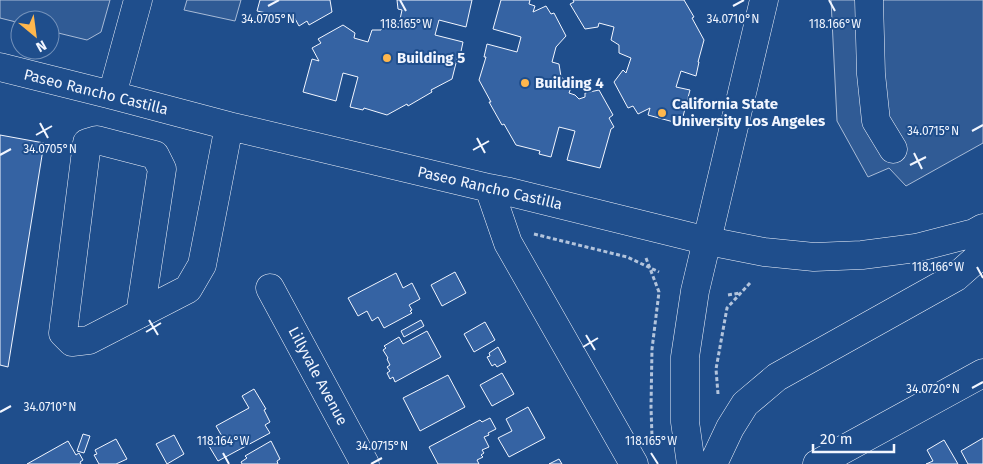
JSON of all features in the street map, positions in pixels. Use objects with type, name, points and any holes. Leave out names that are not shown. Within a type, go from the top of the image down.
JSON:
[{"type":"street","points":[[112,94],[138,0]]},
{"type":"street","points":[[691,464],[685,422],[684,357],[695,291],[764,0]]},
{"type":"street","points":[[869,0],[871,74],[876,121],[893,149]]},
{"type":"street","name":"Paseo Rancho Castilla","points":[[0,67],[112,94],[229,126],[708,241],[764,252],[814,257],[862,255],[916,248],[974,233],[983,228]]},
{"type":"street","points":[[140,314],[162,169],[155,155],[97,140],[87,143],[63,333],[72,342],[89,340],[140,314],[188,289],[202,265],[229,126]]},
{"type":"street","points":[[489,188],[508,243],[641,454]]},
{"type":"street","points":[[714,464],[730,428],[745,404],[777,377],[956,277],[983,253]]},
{"type":"street","name":"Lillyvale Avenue","points":[[270,288],[365,464]]},
{"type":"street","points":[[817,464],[983,373]]},
{"type":"path","points":[[533,234],[627,257],[659,272]]},
{"type":"path","points":[[641,454],[652,437],[652,349],[659,292],[646,258]]},
{"type":"path","points":[[725,400],[717,394],[716,369],[727,308],[750,283]]},
{"type":"path","points":[[728,295],[740,293]]},
{"type":"shaded area","points":[[0,0],[110,0],[101,32],[87,40],[60,33],[60,10],[10,10],[10,20],[0,18]]},
{"type":"shaded area","points":[[187,0],[241,0],[235,21],[184,10]]},
{"type":"shaded area","points":[[831,0],[983,0],[983,143],[906,186],[889,168],[868,177],[837,121]]},
{"type":"building","points":[[260,0],[330,0],[332,12],[309,25],[307,21],[299,26],[292,13],[290,18],[257,11]]},
{"type":"building","name":"Building 5","points":[[397,0],[472,0],[466,27],[439,20],[435,35],[463,42],[452,79],[431,90],[432,92],[408,106],[407,104],[387,115],[364,108],[363,110],[350,107],[358,77],[343,73],[336,101],[303,92],[312,59],[319,61],[312,48],[321,43],[318,39],[343,25],[355,33],[354,38],[368,42],[372,30],[381,30],[387,22],[399,24],[402,10],[398,9]]},
{"type":"building","name":"Building 4","points":[[501,0],[530,0],[529,4],[535,6],[533,12],[546,6],[551,14],[554,13],[566,36],[556,47],[552,62],[559,64],[561,77],[572,85],[569,93],[579,99],[585,97],[585,93],[599,90],[613,115],[609,118],[614,127],[611,129],[600,168],[567,160],[575,131],[559,127],[551,157],[539,154],[540,151],[516,145],[504,124],[502,125],[479,80],[486,57],[484,57],[487,44],[517,52],[521,37],[493,29]]},
{"type":"building","name":"Building 4","points":[[573,0],[684,0],[704,40],[696,76],[681,71],[676,87],[690,90],[681,124],[648,115],[650,108],[638,114],[633,106],[628,108],[614,82],[623,70],[626,73],[631,58],[619,53],[619,45],[611,40],[614,27],[599,23],[598,27],[585,29],[570,4],[574,2]]},
{"type":"building","points":[[0,135],[44,143],[8,367],[0,365]]},
{"type":"building","points":[[455,272],[466,293],[442,306],[431,285]]},
{"type":"building","points":[[396,273],[403,288],[412,283],[420,299],[409,305],[412,313],[384,328],[378,317],[372,321],[367,311],[358,316],[348,298]]},
{"type":"building","points":[[421,320],[424,326],[404,337],[401,331]]},
{"type":"building","points":[[485,322],[495,340],[474,352],[464,334]]},
{"type":"building","points":[[427,331],[441,357],[395,382],[393,377],[390,379],[387,373],[390,371],[387,367],[390,365],[383,350],[386,348],[384,346],[399,337],[403,344]]},
{"type":"building","points":[[498,347],[506,362],[497,367],[495,364],[492,366],[487,357],[490,356],[489,353]]},
{"type":"building","points":[[502,373],[514,394],[492,406],[480,385]]},
{"type":"building","points":[[448,375],[465,407],[420,431],[403,398]]},
{"type":"building","points":[[254,389],[266,409],[264,410],[270,422],[265,425],[270,433],[218,461],[209,446],[223,438],[216,426],[249,408],[242,396]]},
{"type":"building","points":[[528,407],[545,438],[509,457],[498,438],[512,431],[506,419]]},
{"type":"building","points":[[490,418],[496,429],[484,437],[489,447],[482,450],[484,453],[481,455],[483,457],[477,460],[479,464],[438,464],[429,447],[480,420],[482,422]]},
{"type":"building","points":[[83,434],[90,436],[84,453],[77,451]]},
{"type":"building","points":[[174,435],[184,454],[167,464],[156,444]]},
{"type":"building","points":[[983,438],[983,464],[968,464],[961,451]]},
{"type":"building","points":[[116,439],[127,459],[116,464],[99,464],[94,455],[97,454],[95,450]]},
{"type":"building","points":[[944,440],[958,464],[926,464],[933,461],[927,450]]},
{"type":"building","points":[[68,441],[76,455],[79,453],[83,460],[80,462],[81,464],[27,464]]},
{"type":"building","points":[[271,441],[280,459],[277,461],[278,464],[242,464],[241,462],[247,458],[245,456]]},
{"type":"building","points":[[559,459],[562,464],[549,464]]},
{"type":"place","name":"Building 5","points":[[387,58]]},
{"type":"place","name":"Building 4","points":[[525,83]]},
{"type":"place","name":"California State University Los Angeles","points":[[662,113]]}]
